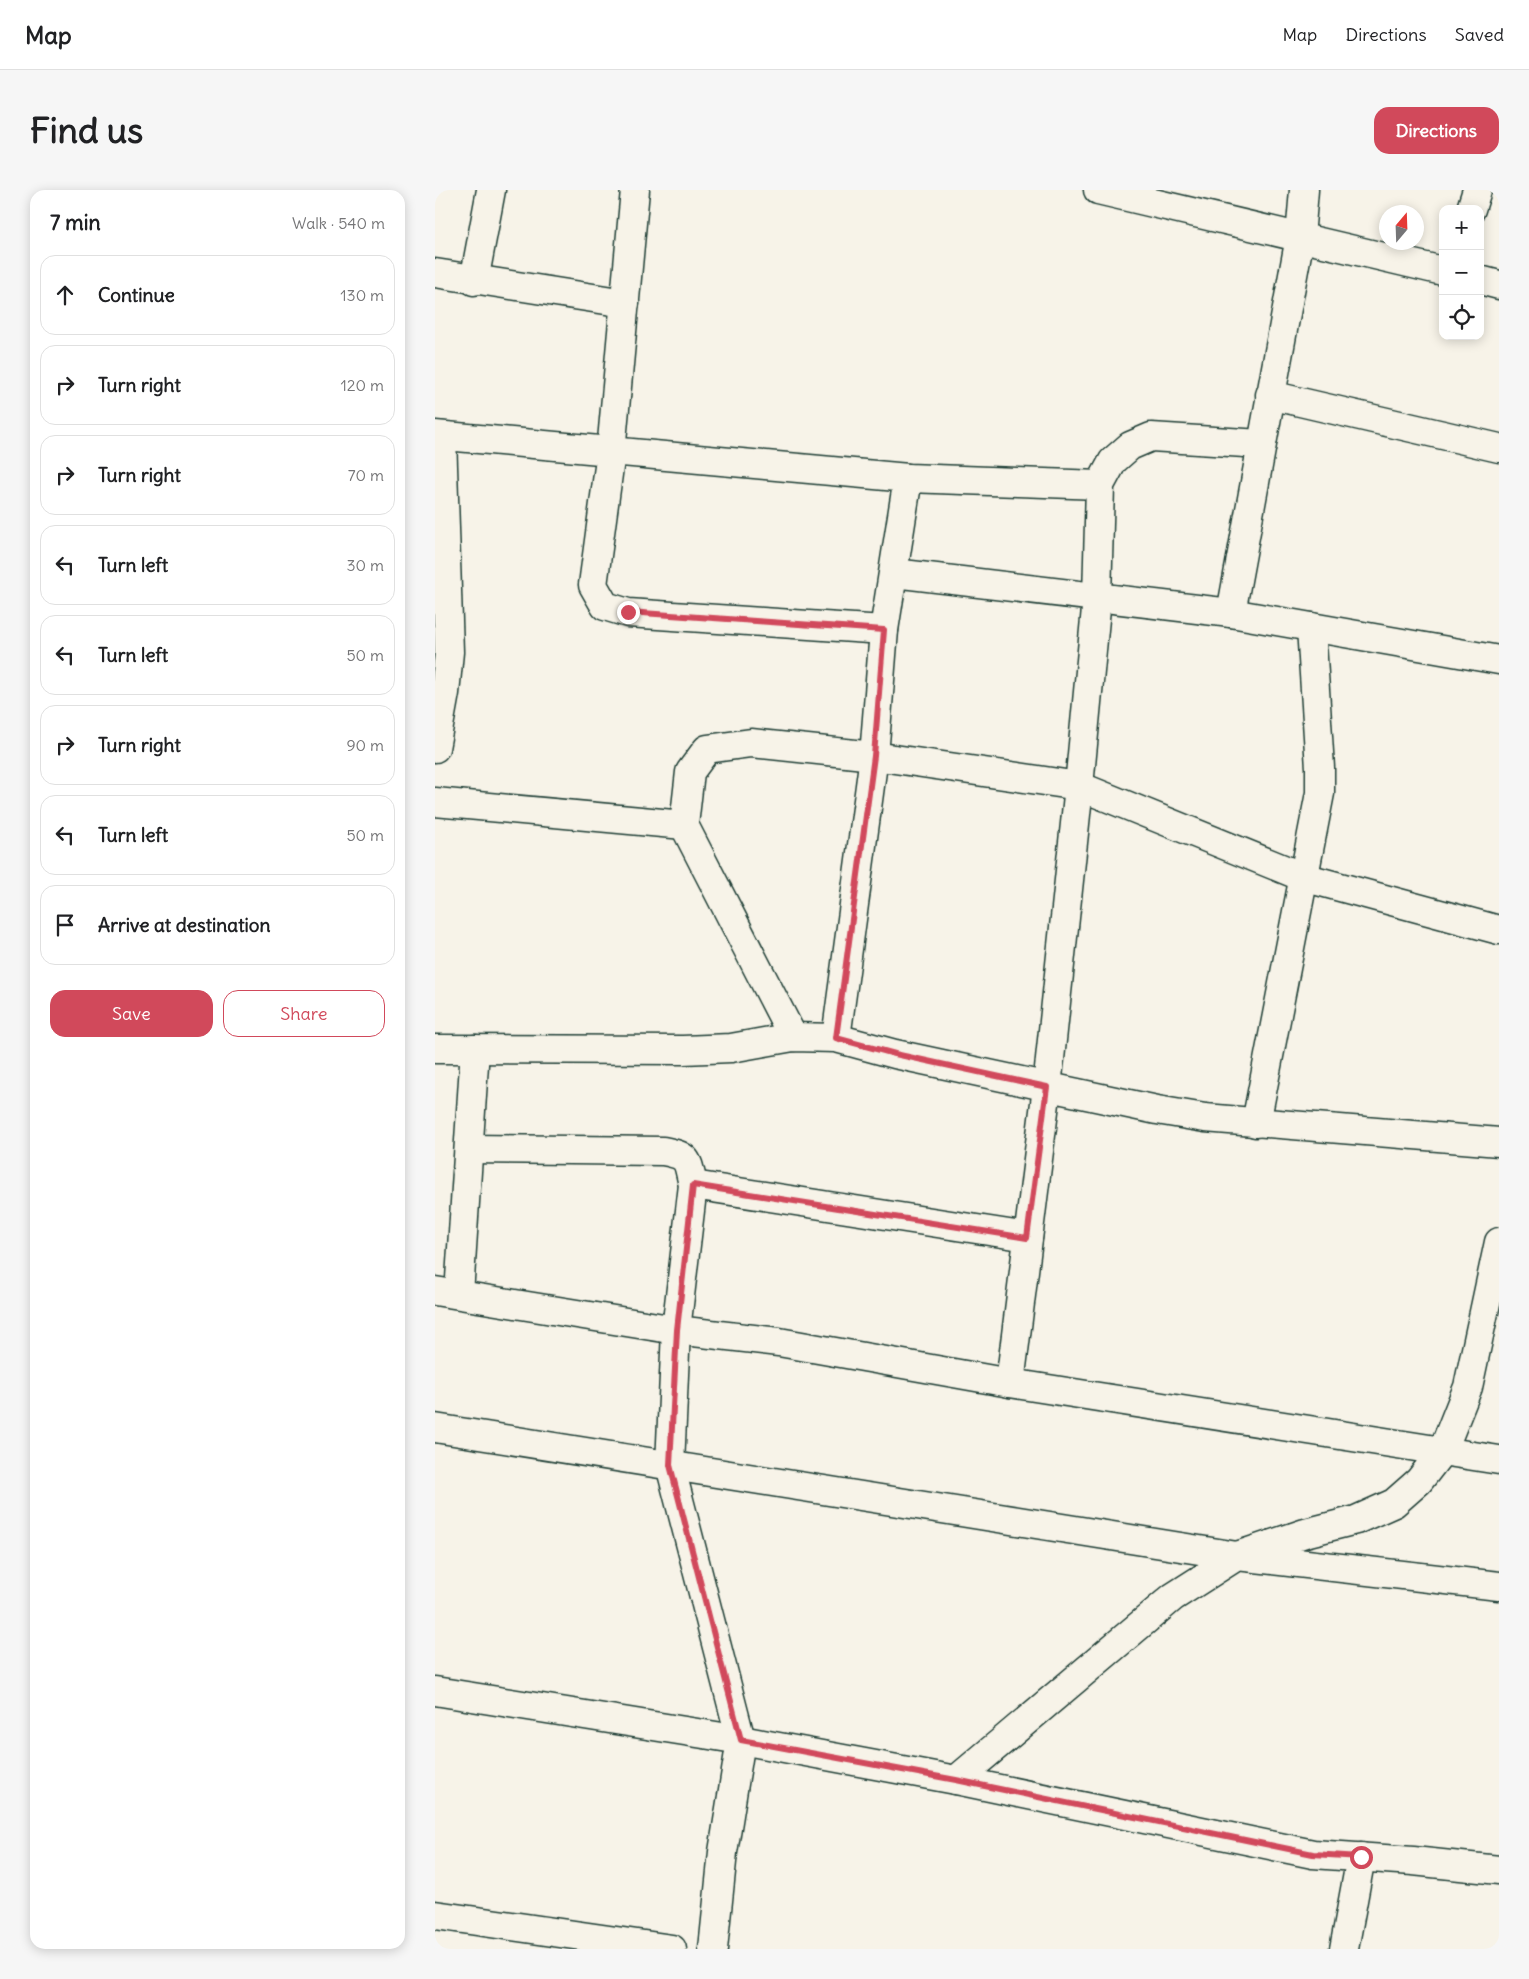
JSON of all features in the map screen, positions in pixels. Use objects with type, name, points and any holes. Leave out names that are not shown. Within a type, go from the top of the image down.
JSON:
[{"type":"street","points":[[474,281],[491,190]]},
{"type":"street","points":[[635,190],[611,452],[593,585],[605,606],[628,612],[884,630]]},
{"type":"street","points":[[1098,190],[1439,270]]},
{"type":"street","points":[[1231,613],[1300,237],[1305,190]]},
{"type":"street","points":[[1472,205],[1477,190]]},
{"type":"street","points":[[435,274],[625,303]]},
{"type":"street","points":[[1484,281],[1499,285]]},
{"type":"street","points":[[1271,395],[1499,448]]},
{"type":"street","points":[[436,731],[449,652],[439,436],[908,478],[1100,484]]},
{"type":"street","points":[[1011,1383],[1027,1238],[1047,1087],[1079,786],[1097,598],[1100,484],[1113,461],[1130,446],[1151,437],[1261,444]]},
{"type":"street","points":[[836,1038],[874,756],[884,630],[908,478]]},
{"type":"street","points":[[894,573],[1231,613],[1499,660]]},
{"type":"street","points":[[1256,1123],[1320,793],[1311,627]]},
{"type":"street","points":[[793,1037],[684,825],[690,772],[707,749],[751,743],[874,756],[1079,786],[1303,878],[1499,930]]},
{"type":"street","points":[[435,802],[684,825]]},
{"type":"street","points":[[435,1048],[683,1050],[731,1048],[793,1037],[836,1038],[895,1054],[1166,1112],[1256,1123],[1499,1142]]},
{"type":"street","points":[[475,1049],[469,1149],[447,1293],[677,1330],[779,1342],[1011,1383],[1499,1460]]},
{"type":"street","points":[[469,1149],[663,1151],[680,1154],[688,1162],[693,1185],[677,1330],[670,1465],[741,1740],[726,1834],[713,1949]]},
{"type":"street","points":[[693,1185],[1027,1238]]},
{"type":"street","points":[[956,1780],[1173,1597],[1237,1556],[1305,1534],[1357,1520],[1394,1503],[1419,1481],[1443,1450],[1468,1387],[1478,1348],[1499,1242]]},
{"type":"street","points":[[435,1428],[1237,1556],[1499,1586]]},
{"type":"street","points":[[435,1692],[741,1740],[956,1780],[1313,1854],[1499,1870]]},
{"type":"street","points":[[1344,1949],[1361,1857]]},
{"type":"street","points":[[435,1915],[671,1949]]},
{"type":"route","points":[[628,612],[884,630],[874,756],[836,1038],[895,1054],[1047,1087],[1027,1238],[693,1185],[677,1330],[670,1465],[741,1740],[956,1780],[1313,1854],[1361,1857]]}]
